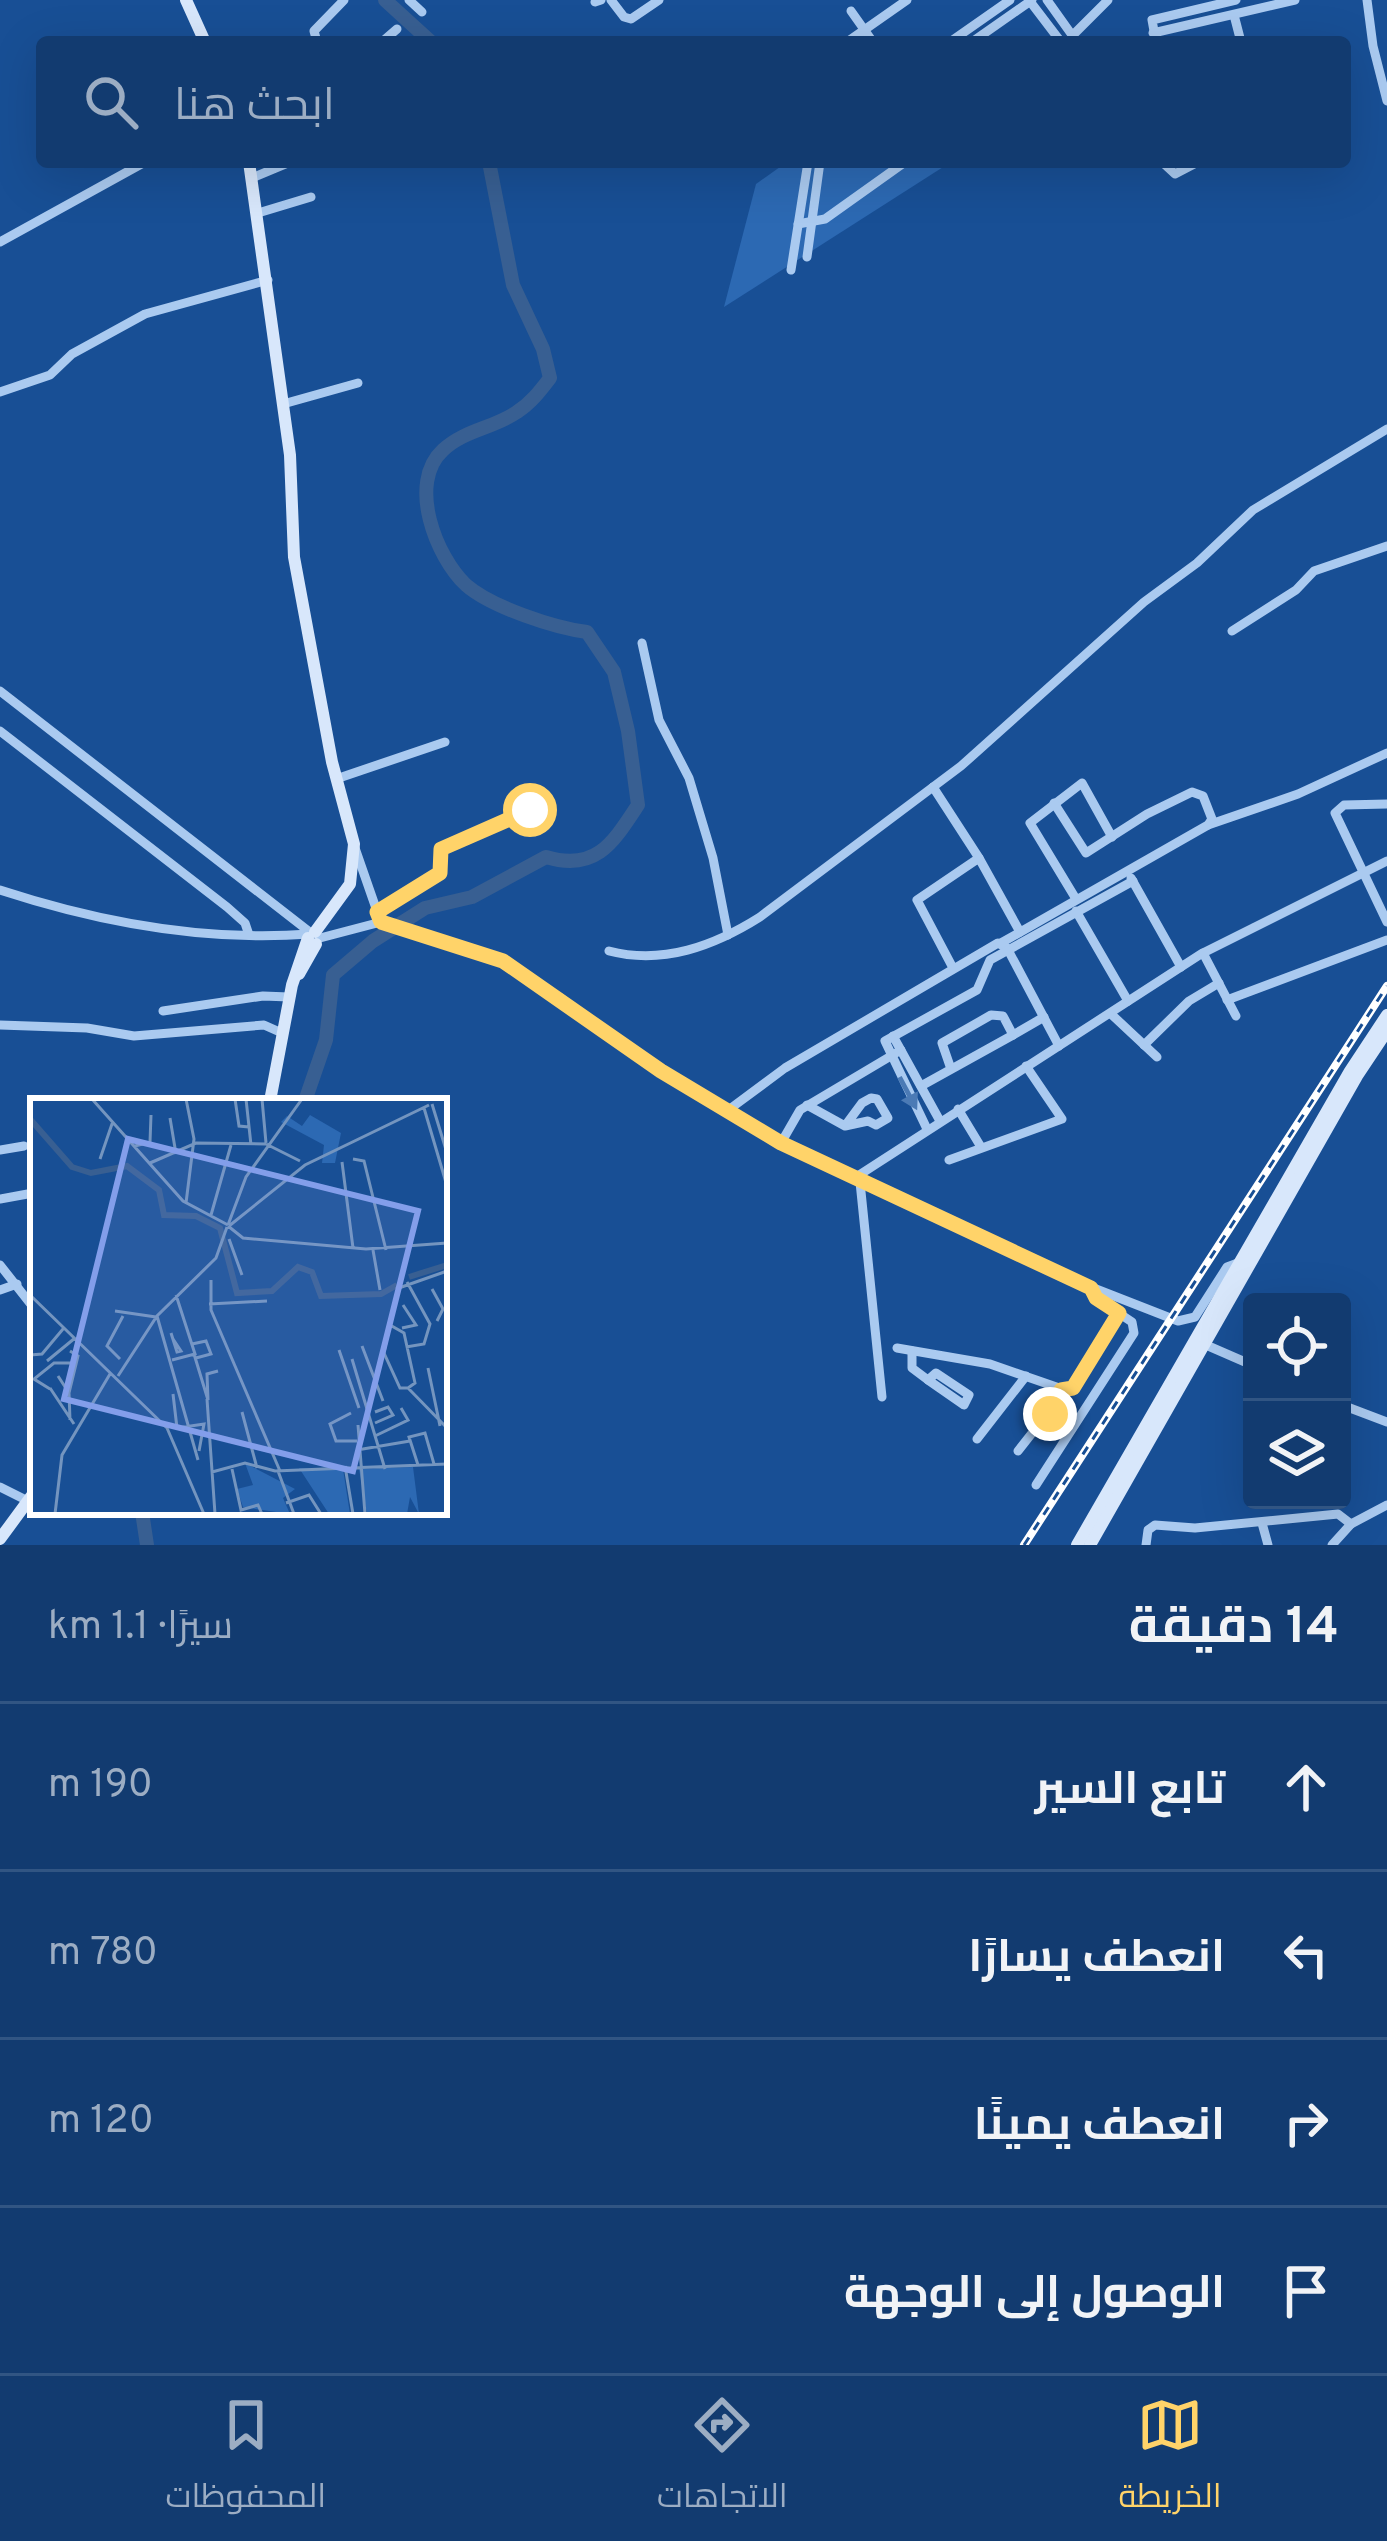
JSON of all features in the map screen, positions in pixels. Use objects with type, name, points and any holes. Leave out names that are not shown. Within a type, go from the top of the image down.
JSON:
[{"type":"street","points":[[187,0],[202,36]]},
{"type":"street","points":[[315,36],[314,31],[344,0]]},
{"type":"street","points":[[409,0],[422,12]]},
{"type":"street","points":[[611,0],[631,19],[659,0]]},
{"type":"street","points":[[856,36],[907,0]]},
{"type":"street","points":[[959,36],[1010,0]]},
{"type":"street","points":[[980,36],[1030,0],[1056,36]]},
{"type":"street","points":[[1047,0],[1073,36]]},
{"type":"street","points":[[1078,36],[1108,0]]},
{"type":"street","points":[[1159,30],[1216,2],[1236,0]]},
{"type":"street","points":[[1159,30],[1295,0]]},
{"type":"street","points":[[1367,0],[1387,101]]},
{"type":"street","points":[[1216,2],[1220,17]]},
{"type":"street","points":[[851,11],[869,36]]},
{"type":"street","points":[[1234,15],[1239,36]]},
{"type":"street","points":[[389,36],[397,29]]},
{"type":"street","points":[[1373,46],[1387,40]]},
{"type":"street","points":[[0,242],[134,168]]},
{"type":"street","points":[[250,168],[291,466],[294,557],[336,779],[379,917],[408,932],[467,946],[503,961],[661,1071],[781,1143],[1091,1288],[1186,1322],[1198,1314],[1227,1267],[1243,1262]]},
{"type":"street","points":[[252,178],[276,168]]},
{"type":"street","points":[[791,269],[807,168]]},
{"type":"street","points":[[807,257],[819,168]]},
{"type":"street","points":[[798,224],[825,219],[897,168]]},
{"type":"street","points":[[258,213],[311,197]]},
{"type":"street","points":[[796,239],[809,241]]},
{"type":"street","points":[[0,377],[3,391],[50,375],[72,354],[145,314],[268,280]]},
{"type":"street","points":[[283,404],[358,383]]},
{"type":"street","points":[[609,951],[668,957],[728,935],[760,917],[933,787],[1253,510],[1387,429]]},
{"type":"street","points":[[1232,631],[1293,591],[1314,571],[1387,546]]},
{"type":"street","points":[[642,644],[659,720],[689,778],[713,858],[728,935]]},
{"type":"street","points":[[0,692],[313,937]]},
{"type":"street","points":[[0,731],[227,907],[245,923],[248,935]]},
{"type":"street","points":[[336,779],[445,742]]},
{"type":"street","points":[[1076,905],[1208,825],[1298,794],[1387,753]]},
{"type":"street","points":[[1112,836],[1082,783],[1032,819],[1030,826],[1128,1001]]},
{"type":"street","points":[[933,787],[1026,932]]},
{"type":"street","points":[[1054,802],[1086,853],[1192,792],[1203,796],[1212,814],[1208,825]]},
{"type":"street","points":[[1387,804],[1344,805],[1335,813],[1387,922]]},
{"type":"street","points":[[0,890],[47,906],[120,920],[248,935],[313,937],[379,917],[440,873],[441,849],[542,805]]},
{"type":"street","points":[[271,1098],[291,991],[313,937],[350,884],[354,844]]},
{"type":"street","points":[[952,968],[917,900],[979,858]]},
{"type":"street","points":[[857,1180],[940,1120],[1203,953],[1387,861]]},
{"type":"street","points":[[1127,870],[1181,967]]},
{"type":"street","points":[[727,1111],[757,1086],[952,968],[1133,881]]},
{"type":"street","points":[[1227,1000],[1387,940]]},
{"type":"street","points":[[1004,945],[1059,1046]]},
{"type":"street","points":[[927,1129],[884,1044],[976,990],[987,963],[1004,945]]},
{"type":"street","points":[[1203,953],[1236,1016]]},
{"type":"street","points":[[1144,1045],[1189,1001],[1219,983]]},
{"type":"street","points":[[163,1011],[291,991]]},
{"type":"street","points":[[1111,1014],[1157,1058]]},
{"type":"street","points":[[951,1069],[942,1043],[991,1015],[1003,1016],[1012,1035]]},
{"type":"street","points":[[1077,1545],[1350,1071],[1387,1015]]},
{"type":"street","points":[[921,1086],[1044,1017]]},
{"type":"street","points":[[0,1024],[87,1028],[134,1036],[264,1024],[282,1033]]},
{"type":"street","points":[[1090,1545],[1387,1031]]},
{"type":"street","points":[[893,1036],[940,1120]]},
{"type":"street","points":[[781,1143],[795,1115],[807,1105],[901,1050]]},
{"type":"street","points":[[949,1160],[1062,1119],[1027,1066]]},
{"type":"street","points":[[807,1105],[845,1126],[868,1121],[878,1125],[888,1118],[877,1099],[871,1098],[845,1126]]},
{"type":"street","points":[[958,1109],[981,1147]]},
{"type":"street","points":[[0,1150],[24,1146]]},
{"type":"street","points":[[857,1180],[882,1397]]},
{"type":"street","points":[[0,1199],[30,1194]]},
{"type":"street","points":[[0,1265],[30,1303]]},
{"type":"street","points":[[0,1290],[17,1284]]},
{"type":"street","points":[[1036,1485],[1133,1336],[1134,1325],[1096,1298],[1091,1288]]},
{"type":"street","points":[[897,1348],[973,1360],[1061,1390],[1073,1388],[1119,1313]]},
{"type":"street","points":[[1206,1345],[1243,1361]]},
{"type":"street","points":[[912,1351],[913,1370],[928,1380]]},
{"type":"street","points":[[977,1439],[1026,1376]]},
{"type":"street","points":[[1018,1451],[1040,1423],[1035,1417],[1042,1408],[1047,1410],[1061,1390]]},
{"type":"street","points":[[1351,1408],[1387,1422]]},
{"type":"street","points":[[0,1487],[30,1497],[0,1539]]},
{"type":"street","points":[[1332,1545],[1351,1523],[1387,1505]]},
{"type":"street","points":[[1146,1545],[1153,1526],[1195,1528],[1337,1514],[1351,1523]]},
{"type":"street","points":[[1262,1523],[1268,1545]]},
{"type":"street","points":[[1195,1528],[1198,1545]]},
{"type":"shaded area","points":[[779,168],[942,168],[724,307],[756,184]]},
{"type":"waterway","points":[[385,0],[424,36]]},
{"type":"waterway","points":[[306,1098],[326,1040],[333,975],[373,941],[425,908],[472,897],[546,857],[578,861],[601,851],[638,805],[614,672],[587,632],[524,615],[477,593],[455,573],[430,519],[427,481],[443,450],[517,412],[550,378],[543,349],[513,285],[490,168]]},
{"type":"waterway","points":[[142,1515],[147,1545]]},
{"type":"railway","points":[[1024,1545],[1387,986]]},
{"type":"route","points":[[530,810],[441,849],[440,873],[377,912],[381,922],[503,961],[661,1071],[781,1143],[1091,1288],[1096,1298],[1119,1313],[1073,1388],[1061,1390],[1047,1410],[1050,1414]]}]
